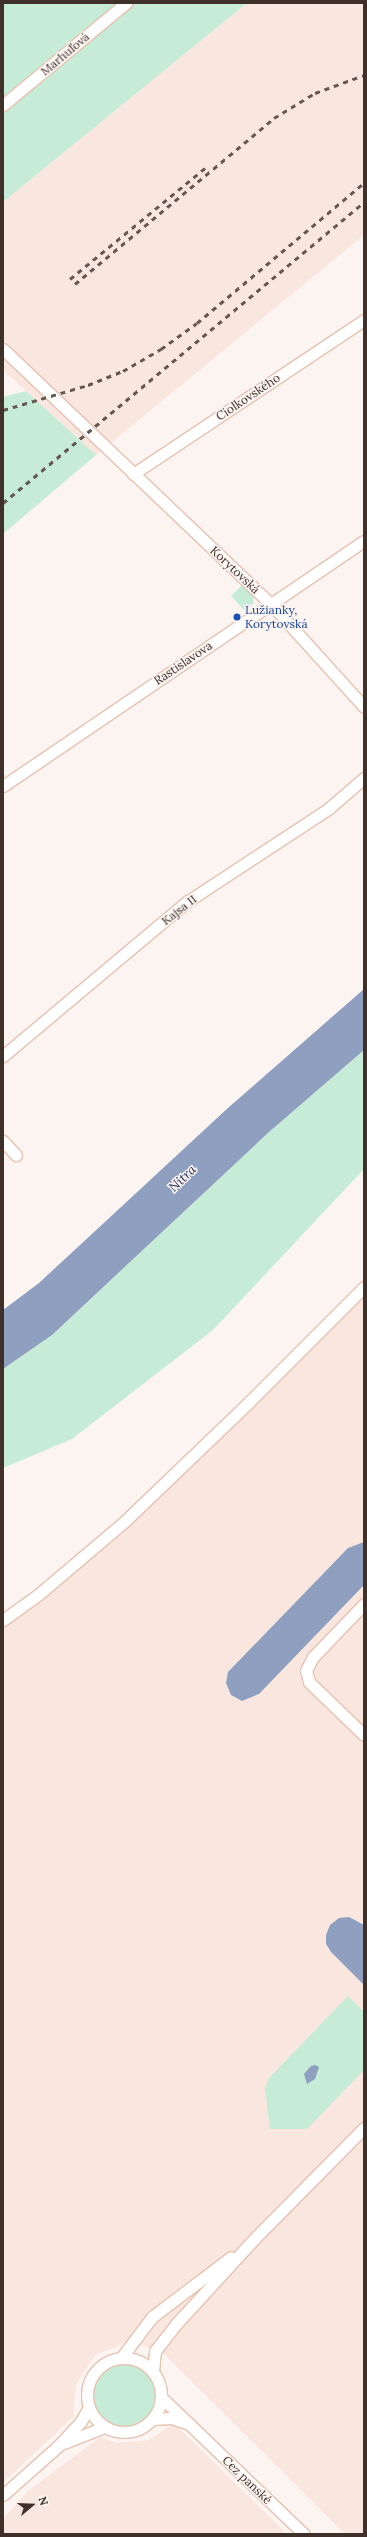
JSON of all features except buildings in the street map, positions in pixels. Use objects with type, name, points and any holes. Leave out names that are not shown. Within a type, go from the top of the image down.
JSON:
[{"type":"street","name":"Marhuľová","points":[[3,105],[126,3]]},
{"type":"street","name":"Ciolkovského","points":[[133,474],[364,320]]},
{"type":"street","name":"Korytovská","points":[[3,349],[271,604],[364,707]]},
{"type":"street","name":"Rastislavova","points":[[3,786],[364,541]]},
{"type":"street","name":"Kajsa II","points":[[3,1056],[188,901],[328,809],[364,778]]},
{"type":"street","points":[[3,1141],[16,1155]]},
{"type":"street","points":[[3,1620],[39,1594],[125,1521],[248,1403],[364,1287]]},
{"type":"street","points":[[364,1604],[313,1657],[306,1670],[309,1682],[364,1735]]},
{"type":"street","points":[[153,2371],[155,2351],[173,2329],[255,2238],[363,2127]]},
{"type":"street","points":[[121,2358],[152,2317],[255,2238]]},
{"type":"street","points":[[121,2358],[136,2360],[153,2371],[158,2379],[162,2398],[153,2419],[143,2428],[130,2432],[117,2432],[104,2427],[95,2418],[89,2407],[88,2389],[94,2373],[103,2365],[121,2358]]},
{"type":"street","name":"Cez panské","points":[[162,2398],[304,2534]]},
{"type":"street","points":[[3,2495],[58,2446],[81,2421],[89,2407]]},
{"type":"street","name":"Cez panské","points":[[153,2419],[171,2418],[191,2425]]},
{"type":"street","points":[[58,2446],[88,2431],[104,2427]]},
{"type":"shaded area","points":[[247,3],[364,3],[364,235],[96,455],[3,370],[3,202]]},
{"type":"shaded area","points":[[364,1298],[364,2534],[345,2534],[163,2353],[131,2341],[95,2355],[76,2384],[73,2417],[3,2483],[3,1629],[126,1525]]},
{"type":"shaded area","points":[[174,2423],[287,2534],[3,2534],[3,2518],[28,2491],[100,2437],[117,2443],[149,2440]]},
{"type":"green space","points":[[3,3],[247,3],[3,202]]},
{"type":"green space","points":[[26,391],[96,455],[3,534],[3,397]]},
{"type":"green space","points":[[244,583],[254,594],[253,604],[244,610],[231,596]]},
{"type":"green space","points":[[364,1050],[364,1169],[213,1330],[72,1439],[3,1468],[3,1369],[52,1335],[269,1132]]},
{"type":"green space","points":[[348,1996],[364,2012],[364,2070],[307,2129],[270,2129],[265,2089],[269,2078]]},
{"type":"green space","points":[[124,2363],[142,2369],[150,2377],[156,2395],[150,2413],[142,2421],[124,2427],[106,2421],[98,2413],[92,2395],[98,2377],[106,2369]]},
{"type":"water","name":"Nitra","points":[[364,989],[364,1050],[269,1132],[52,1335],[3,1369],[3,1310],[39,1283],[229,1107]]},
{"type":"water","points":[[364,1542],[364,1585],[259,1694],[242,1701],[231,1695],[226,1683],[228,1672],[348,1548]]},
{"type":"water","points":[[349,1917],[364,1925],[364,1985],[331,1952],[326,1944],[326,1935],[330,1925],[339,1918]]},
{"type":"water","points":[[315,2065],[319,2067],[315,2079],[307,2084],[304,2074],[311,2066]]},
{"type":"railway","points":[[75,284],[274,118],[315,93],[364,75]]},
{"type":"railway","points":[[70,279],[205,168]]},
{"type":"railway","points":[[3,410],[88,385],[123,371],[161,349],[197,323],[364,183]]},
{"type":"railway","points":[[3,503],[364,202]]},
{"type":"place","name":"Lužianky, Korytovská","points":[[237,617]]}]
